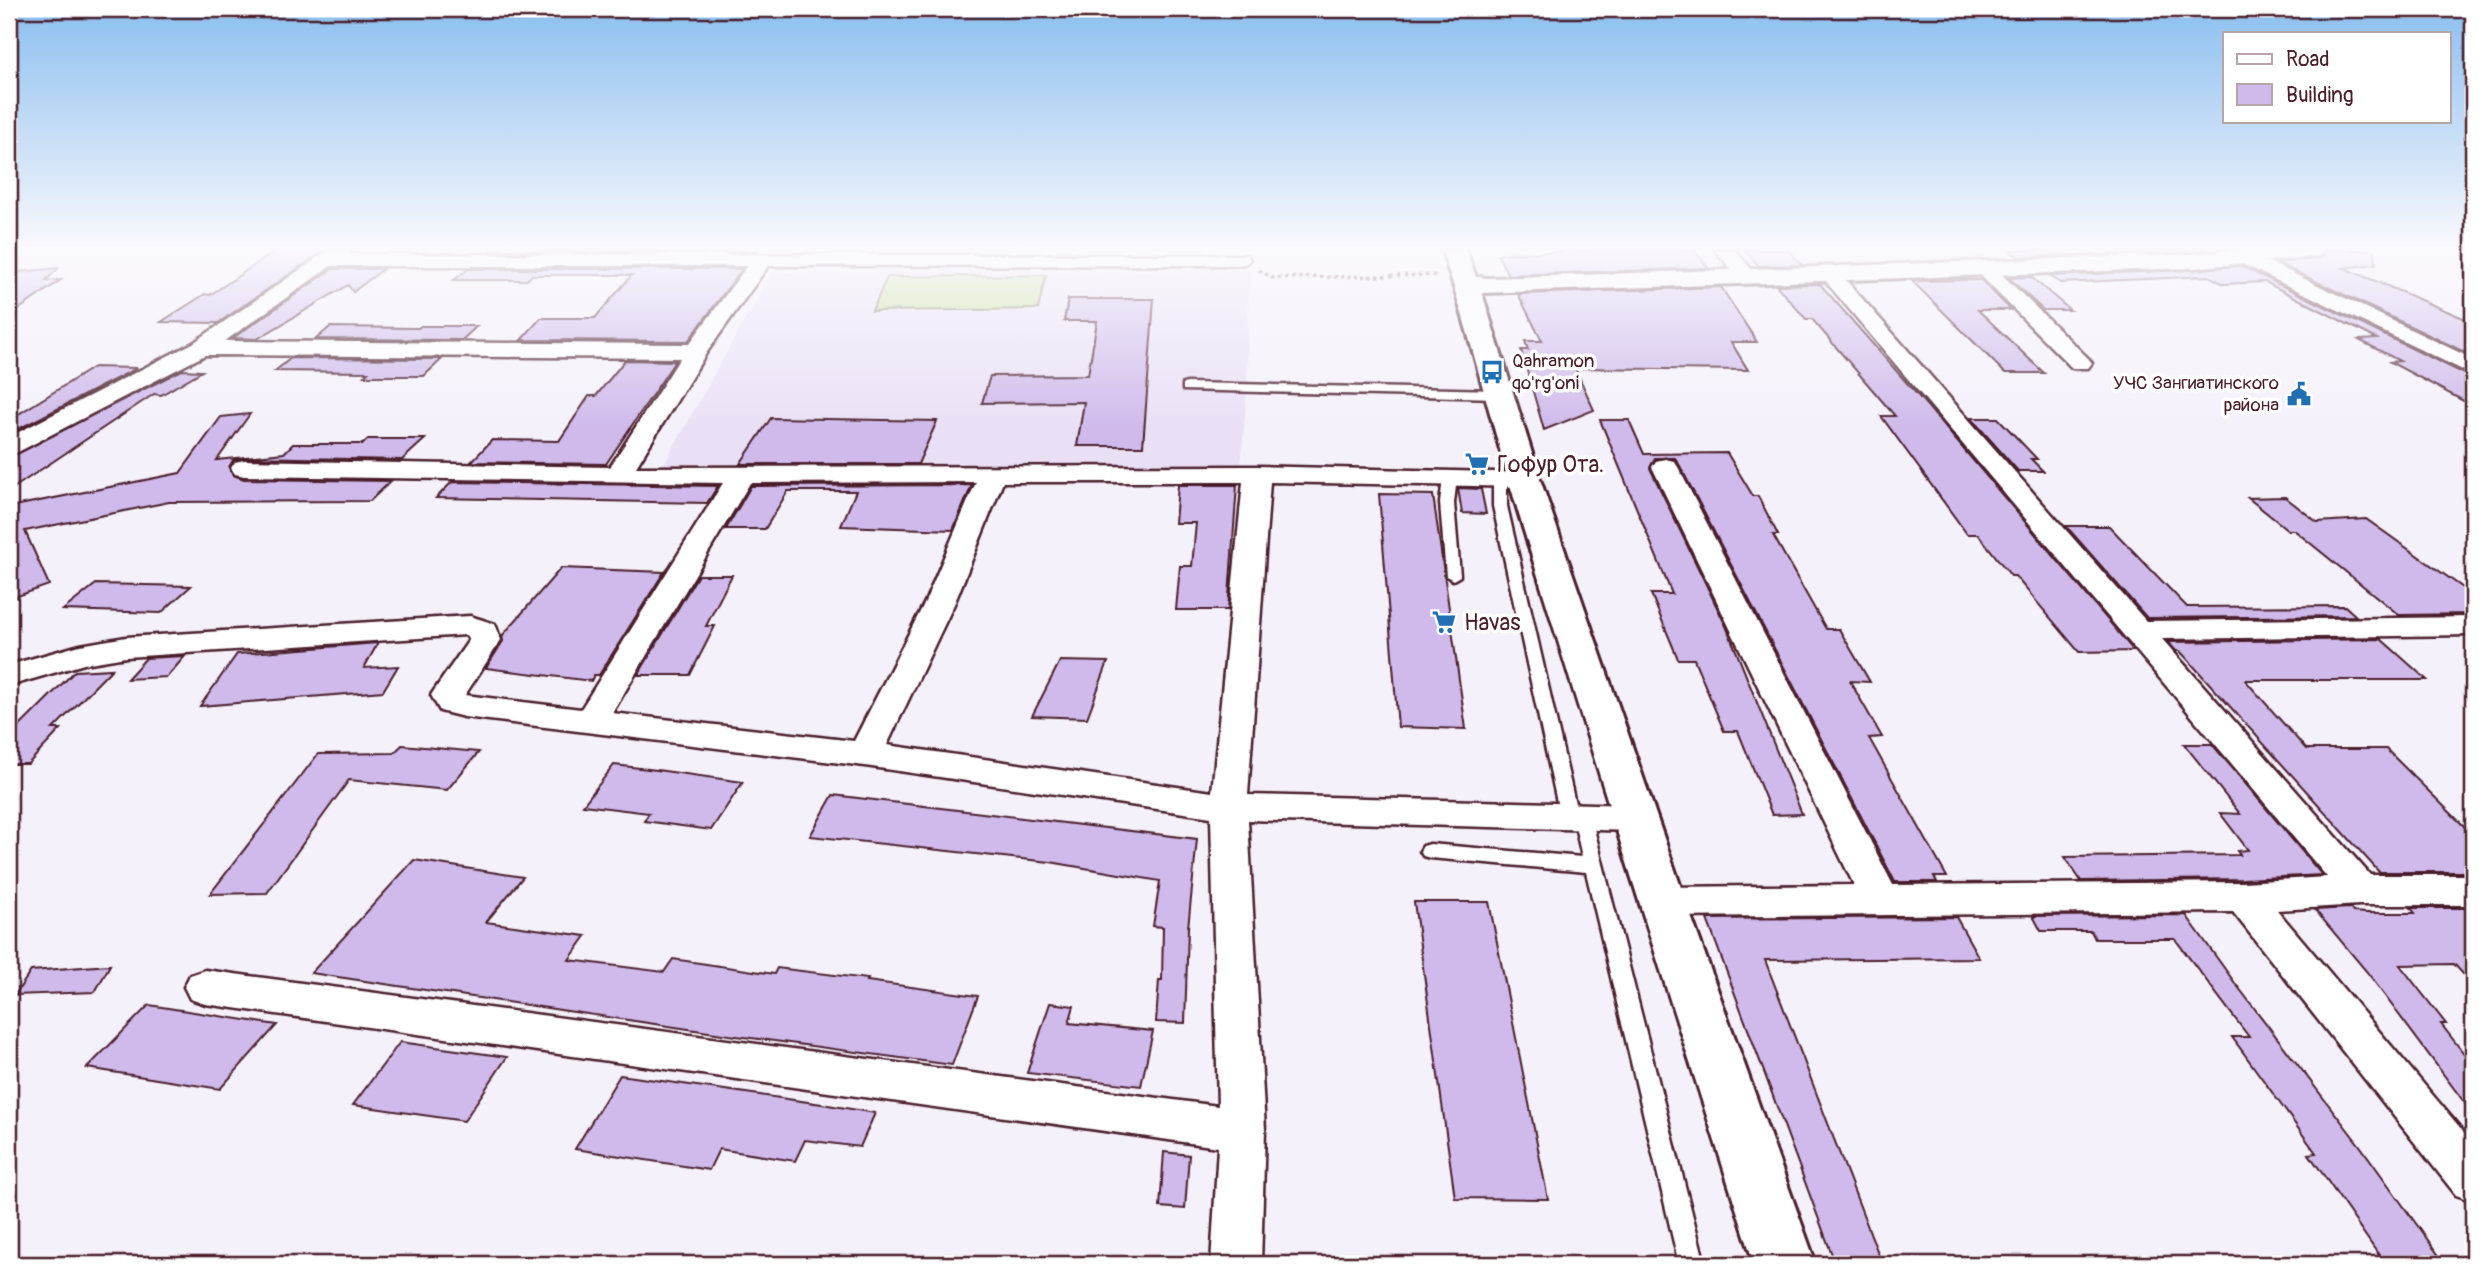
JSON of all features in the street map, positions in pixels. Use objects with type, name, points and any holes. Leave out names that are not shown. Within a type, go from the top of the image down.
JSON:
[{"type":"main road","points":[[1474,309],[1499,394],[1512,479],[1634,818],[1785,1264]]},
{"type":"street","points":[[9,447],[201,348],[256,309]]},
{"type":"street","points":[[618,475],[696,351],[726,309]]},
{"type":"street","points":[[1861,309],[2360,890]]},
{"type":"street","points":[[2026,309],[2080,363]]},
{"type":"street","points":[[2353,309],[2473,368]]},
{"type":"street","points":[[201,348],[696,351]]},
{"type":"street","points":[[1665,467],[1881,900]]},
{"type":"street","points":[[244,468],[618,475],[1258,474],[1512,479]]},
{"type":"street","points":[[865,754],[940,602],[993,474]]},
{"type":"street","points":[[1236,1264],[1242,1130],[1229,807],[1258,474]]},
{"type":"street","points":[[590,721],[741,475]]},
{"type":"street","points":[[9,676],[80,655],[126,647],[470,625],[484,631],[485,640],[448,695],[452,703],[865,754],[1229,807],[1634,818]]},
{"type":"street","points":[[2137,630],[2473,626]]},
{"type":"street","points":[[1662,902],[2243,897],[2360,890],[2473,890]]},
{"type":"street","points":[[2243,897],[2473,1179]]},
{"type":"street","points":[[205,987],[1242,1130]]},
{"type":"lane","points":[[1187,387],[1499,394]]},
{"type":"lane","points":[[1450,478],[1447,503],[1453,576]]},
{"type":"lane","points":[[1512,479],[1500,506],[1575,816],[1591,864],[1692,1264]]},
{"type":"lane","points":[[1430,852],[1591,864]]},
{"type":"shaded area","points":[[751,309],[1248,309],[1247,389],[1241,468],[660,471]]},
{"type":"green space","points":[[873,309],[1004,309],[872,311]]},
{"type":"building","points":[[9,309],[19,309],[9,316]]},
{"type":"building","points":[[181,309],[238,309],[218,323],[161,322]]},
{"type":"building","points":[[274,309],[307,309],[257,339],[233,338]]},
{"type":"building","points":[[602,309],[712,309],[688,341],[521,340],[541,318],[595,318]]},
{"type":"building","points":[[1066,309],[1153,309],[1143,446],[1077,446],[1084,402],[982,403],[990,376],[1088,375],[1097,321],[1064,321]]},
{"type":"building","points":[[1526,309],[1736,309],[1757,342],[1731,342],[1748,370],[1575,368],[1594,410],[1544,430],[1521,350],[1528,350],[1525,341],[1542,341]]},
{"type":"building","points":[[1798,309],[1842,309],[2134,651],[2079,652],[2015,576],[2011,576],[1978,534],[1967,534],[1881,416],[1895,416],[1812,319],[1806,319]]},
{"type":"building","points":[[1941,309],[2010,309],[1978,310],[2044,373],[2005,373]]},
{"type":"building","points":[[2319,309],[2331,309],[2473,378],[2473,406],[2390,362],[2400,361],[2359,340],[2377,339]]},
{"type":"building","points":[[2375,309],[2443,309],[2473,322],[2473,356]]},
{"type":"building","points":[[477,326],[462,340],[316,339],[330,327]]},
{"type":"building","points":[[291,358],[442,359],[424,376],[364,376],[368,372],[275,371]]},
{"type":"building","points":[[625,360],[675,361],[606,464],[471,462],[492,440],[559,441],[589,396],[596,396]]},
{"type":"building","points":[[94,367],[137,368],[9,434],[9,420]]},
{"type":"building","points":[[182,370],[202,371],[161,395],[154,394],[9,491],[9,457]]},
{"type":"building","points":[[250,414],[217,460],[242,457],[234,459],[229,467],[233,475],[244,479],[391,481],[370,501],[169,502],[25,531],[49,585],[9,599],[9,495],[14,506],[180,473],[221,417]]},
{"type":"building","points":[[771,418],[937,421],[918,464],[740,464]]},
{"type":"building","points":[[1971,418],[1998,418],[2037,459],[2031,459],[2043,471],[2018,471]]},
{"type":"building","points":[[1600,420],[1629,420],[1644,454],[1727,453],[1753,496],[1758,496],[1778,535],[1773,535],[1826,629],[1839,629],[1870,682],[1850,681],[1882,737],[1869,738],[1947,877],[1934,877],[1937,882],[1895,882],[1680,466],[1675,458],[1655,458],[1650,468],[1726,626],[1802,814],[1772,815],[1738,731],[1724,731],[1694,659],[1678,659],[1651,594],[1672,594]]},
{"type":"building","points":[[368,439],[425,439],[402,460],[245,457],[284,453],[293,444],[363,444]]},
{"type":"building","points":[[452,482],[718,486],[707,503],[436,498]]},
{"type":"building","points":[[972,485],[953,530],[841,526],[856,491],[788,491],[765,529],[726,529],[751,486]]},
{"type":"building","points":[[1178,485],[1237,485],[1228,610],[1176,610],[1180,566],[1192,566],[1196,523],[1175,523]]},
{"type":"building","points":[[1458,488],[1481,489],[1486,514],[1462,513]]},
{"type":"building","points":[[1379,494],[1433,495],[1466,729],[1398,727]]},
{"type":"building","points":[[2285,497],[2317,522],[2366,519],[2473,595],[2473,614],[2399,615],[2294,530],[2288,530],[2248,498]]},
{"type":"building","points":[[2066,526],[2109,526],[2187,607],[2345,606],[2356,616],[2147,618]]},
{"type":"building","points":[[561,568],[664,572],[599,675],[594,675],[591,681],[486,668],[503,641],[502,636]]},
{"type":"building","points":[[698,575],[732,575],[706,626],[715,626],[690,675],[638,675]]},
{"type":"building","points":[[96,584],[191,586],[161,613],[63,610]]},
{"type":"building","points":[[2381,639],[2427,680],[2245,680],[2306,749],[2386,749],[2473,835],[2473,872],[2379,872],[2180,651],[2176,651],[2168,642]]},
{"type":"building","points":[[378,643],[364,668],[398,666],[383,691],[200,706],[237,654]]},
{"type":"building","points":[[185,656],[167,677],[127,679],[146,658]]},
{"type":"building","points":[[1060,661],[1108,662],[1087,718],[1032,716]]},
{"type":"building","points":[[112,669],[53,729],[61,729],[28,764],[9,764],[9,737],[75,671]]},
{"type":"building","points":[[2184,744],[2212,744],[2322,875],[2081,881],[2065,857],[2240,855],[2237,851],[2248,850],[2220,813],[2240,814]]},
{"type":"building","points":[[402,745],[479,752],[447,790],[349,780],[267,893],[210,894],[318,754],[394,753]]},
{"type":"building","points":[[614,765],[743,782],[711,830],[644,821],[649,813],[583,805]]},
{"type":"building","points":[[833,795],[1197,839],[1188,928],[1185,1023],[1156,1022],[1159,980],[1162,980],[1163,927],[1153,926],[1160,881],[1050,862],[810,836]]},
{"type":"building","points":[[414,860],[523,877],[486,922],[586,936],[569,960],[664,972],[673,959],[774,974],[777,968],[978,996],[952,1065],[311,973]]},
{"type":"building","points":[[1414,902],[1489,902],[1548,1199],[1455,1198]]},
{"type":"building","points":[[2350,908],[2353,912],[2365,913],[2415,913],[2411,908],[2473,908],[2473,985],[2454,964],[2400,965],[2446,1024],[2441,1024],[2473,1065],[2473,1114],[2367,972],[2315,910]]},
{"type":"building","points":[[2186,915],[2361,1147],[2445,1264],[2385,1264],[2309,1154],[2316,1153],[2232,1037],[2249,1037],[2175,939],[2095,939],[2091,931],[2041,931],[2033,916]]},
{"type":"building","points":[[1956,917],[1979,958],[1765,960],[1881,1261],[1834,1260],[1707,919]]},
{"type":"building","points":[[110,965],[95,992],[15,995],[31,971]]},
{"type":"building","points":[[1050,1003],[1074,1006],[1069,1023],[1153,1031],[1141,1086],[1027,1073]]},
{"type":"building","points":[[149,1005],[277,1025],[220,1089],[87,1068]]},
{"type":"building","points":[[400,1042],[507,1057],[464,1121],[353,1105]]},
{"type":"building","points":[[620,1075],[875,1113],[860,1147],[805,1140],[795,1161],[719,1149],[709,1170],[575,1149]]},
{"type":"building","points":[[1164,1152],[1189,1155],[1185,1209],[1160,1207]]},
{"type":"place","name":"Qahramon qo'rg'oni","points":[[1492,372]]},
{"type":"place","name":"УЧС Зангиатинского района","points":[[2299,394]]},
{"type":"place","name":"Гофур Ота.","points":[[1477,464]]},
{"type":"place","name":"Havas","points":[[1444,622]]}]
